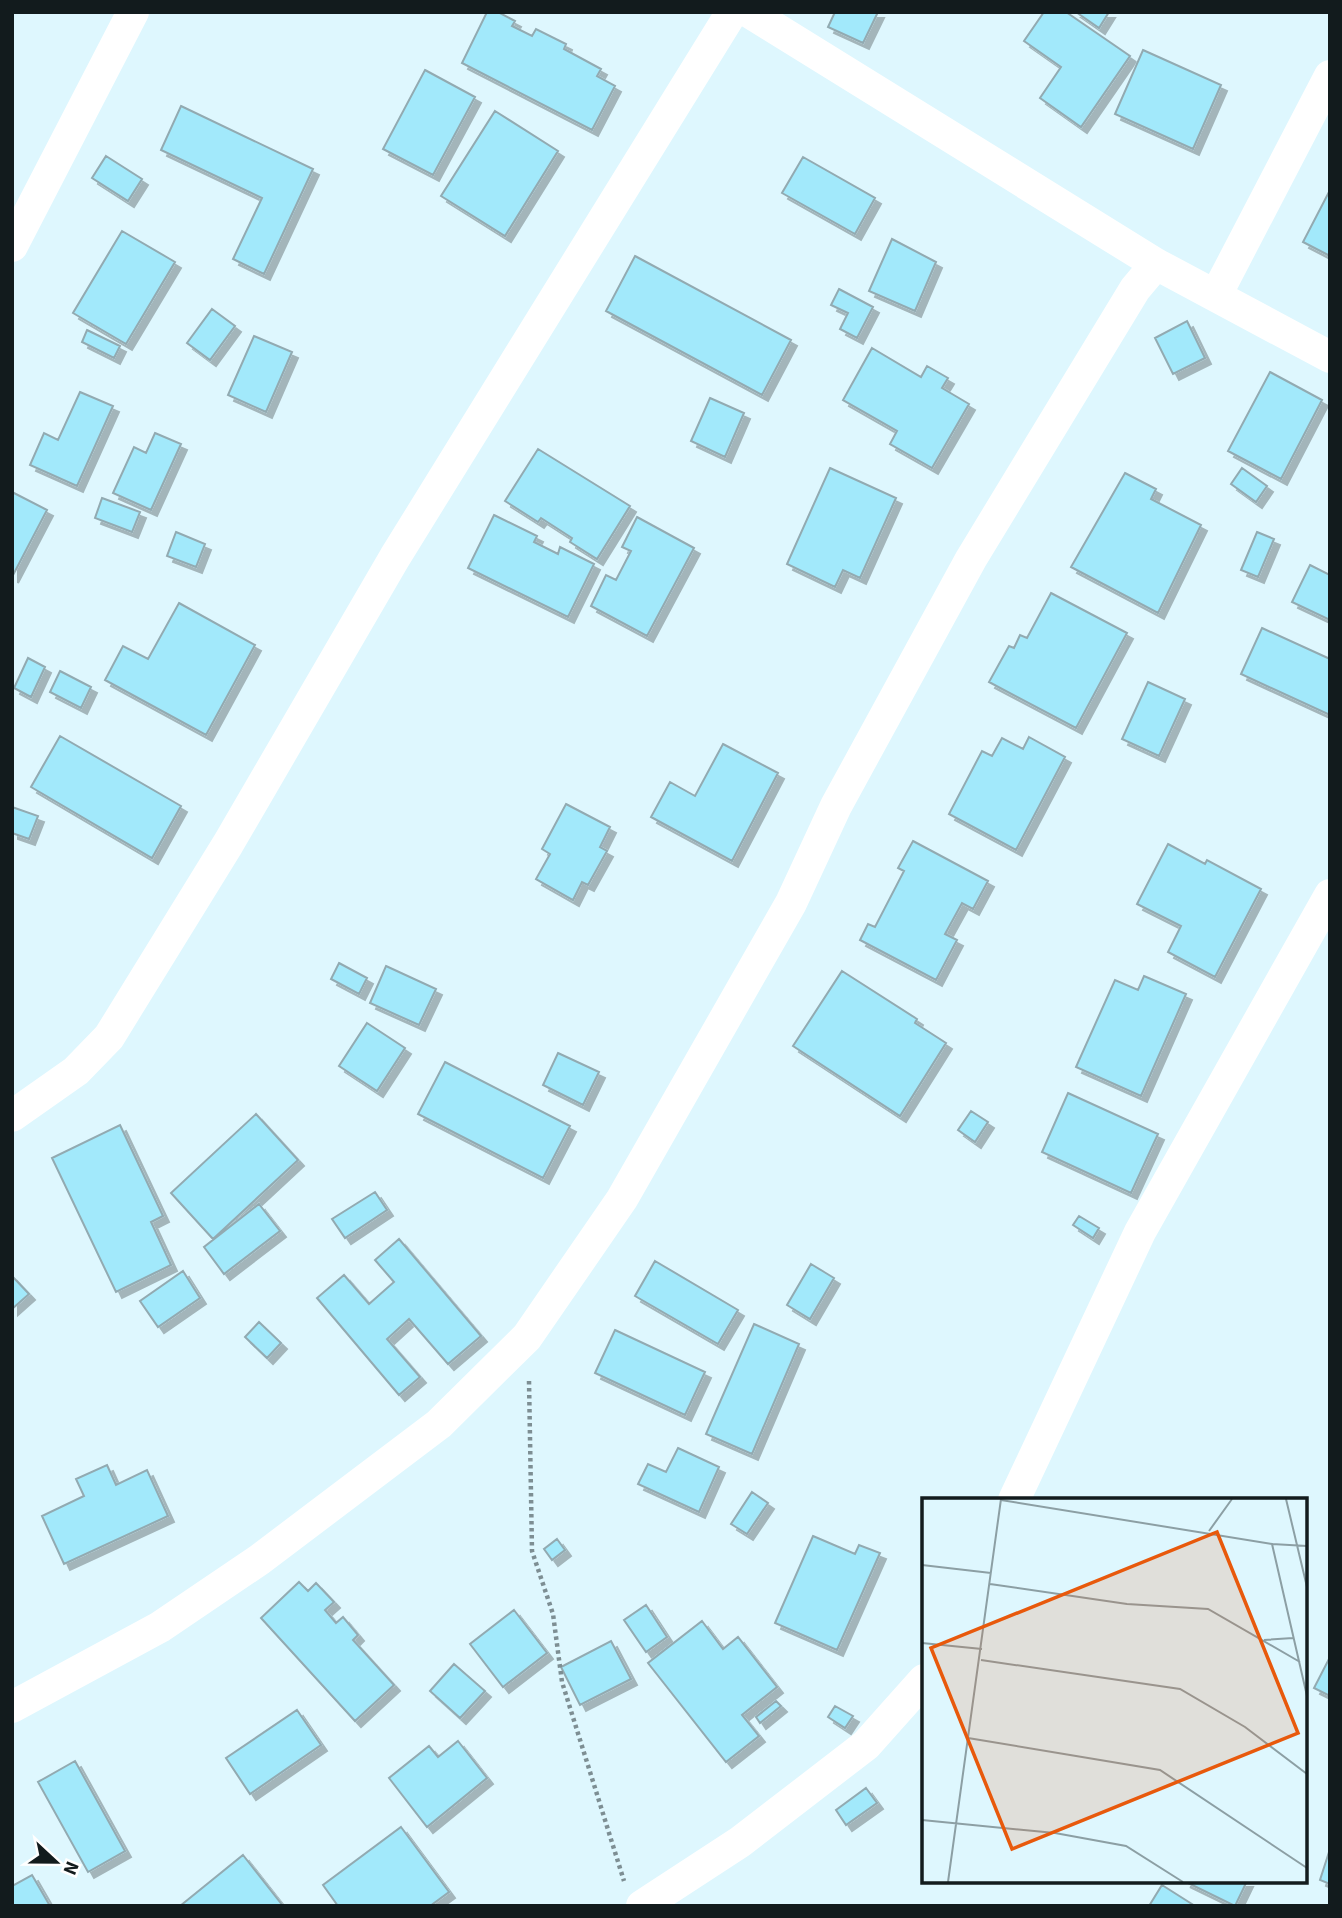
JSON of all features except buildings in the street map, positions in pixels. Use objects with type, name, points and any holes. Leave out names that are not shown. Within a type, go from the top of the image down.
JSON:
[{"type":"street","points":[[12,246],[134,12]]},
{"type":"street","points":[[12,1116],[76,1071],[109,1037],[228,844],[395,557],[732,12]]},
{"type":"street","points":[[749,12],[1156,264],[1330,357]]},
{"type":"street","points":[[1216,295],[1330,76]]},
{"type":"street","points":[[12,1707],[160,1627],[259,1560],[439,1424],[527,1337],[622,1199],[791,903],[836,806],[971,559],[1135,289],[1156,264]]},
{"type":"street","points":[[1015,1498],[1140,1232],[1330,895]]},
{"type":"street","points":[[634,1896],[740,1842],[866,1745],[922,1682]]},
{"type":"path","points":[[527,1337],[532,1551],[553,1614],[562,1682],[634,1896]]}]
